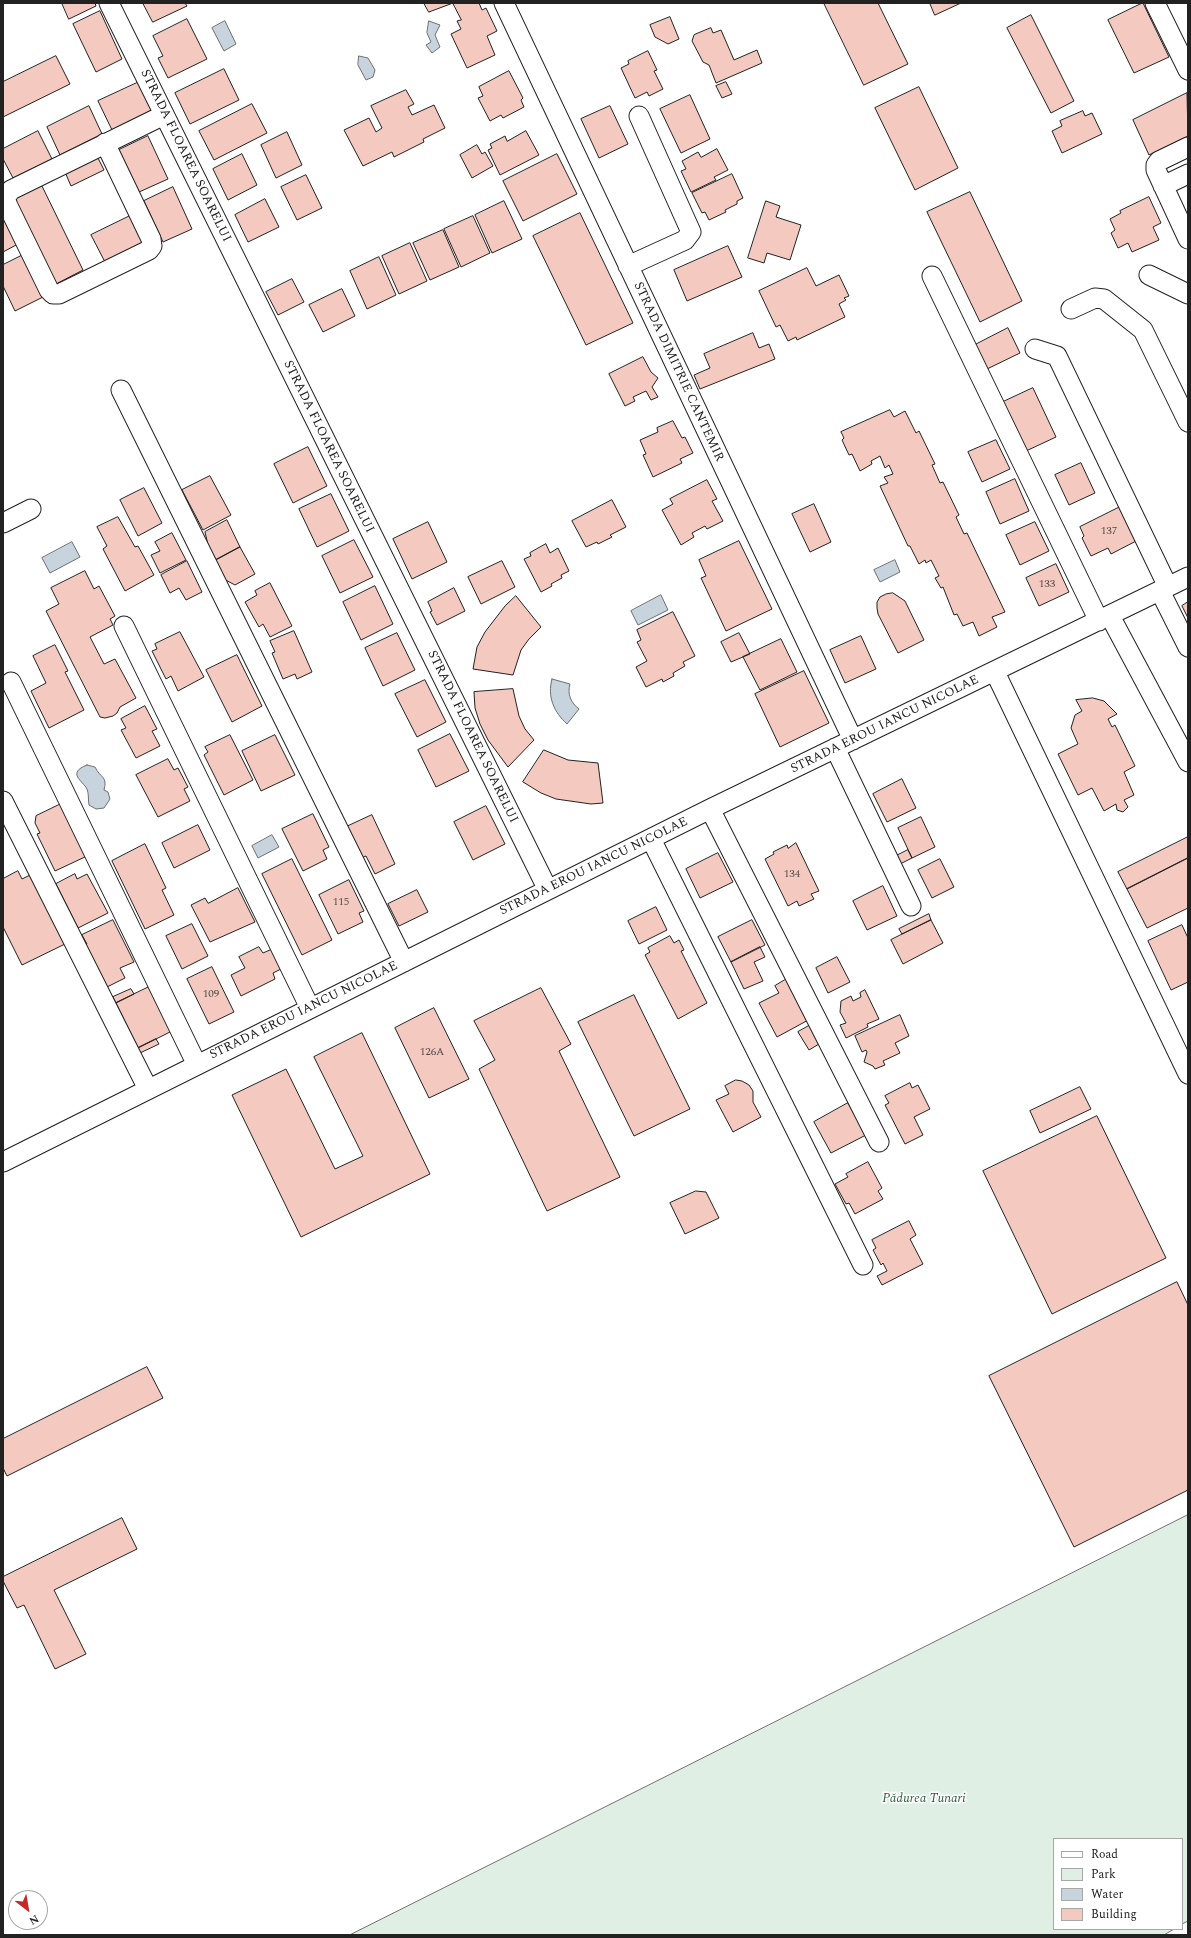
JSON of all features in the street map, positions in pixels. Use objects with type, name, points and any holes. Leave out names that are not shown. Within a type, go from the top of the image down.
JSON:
[{"type":"street","name":"STRADA FLOAREA SOARELUI","points":[[109,3],[548,890]]},
{"type":"street","name":"STRADA DIMITRIE CANTEMIR","points":[[504,3],[853,740]]},
{"type":"street","points":[[1155,3],[1188,70]]},
{"type":"street","points":[[105,143],[151,239],[152,246],[149,250],[73,288],[59,294],[54,294],[49,290],[5,198],[11,190],[105,143],[164,115]]},
{"type":"street","points":[[628,266],[685,240],[691,232],[639,116]]},
{"type":"street","points":[[1188,147],[1159,161],[1156,165],[1156,170],[1188,239]]},
{"type":"street","points":[[1163,186],[1188,174]]},
{"type":"street","points":[[1149,275],[1188,294]]},
{"type":"street","points":[[932,276],[1104,618],[1188,762]]},
{"type":"street","points":[[1071,309],[1095,298],[1104,299],[1143,330],[1188,422]]},
{"type":"street","points":[[1035,348],[1057,356],[1164,589],[1188,647]]},
{"type":"street","points":[[121,390],[404,962]]},
{"type":"street","points":[[3,523],[31,509]]},
{"type":"street","name":"STRADA EROU IANCU NICOLAE","points":[[3,1162],[710,809],[1188,577]]},
{"type":"street","points":[[124,626],[310,1008]]},
{"type":"street","points":[[995,672],[1188,1074]]},
{"type":"street","points":[[11,682],[197,1065]]},
{"type":"street","points":[[835,748],[911,906]]},
{"type":"street","points":[[3,801],[148,1089]]},
{"type":"street","points":[[710,809],[880,1142]]},
{"type":"street","points":[[651,839],[864,1265]]},
{"type":"green space","name":"Pădurea Tunari","points":[[1188,1515],[1188,1921],[1183,1924],[1183,1838],[1053,1838],[1053,1930],[1172,1930],[1164,1935],[350,1935]]},
{"type":"water","points":[[225,21],[236,44],[224,51],[212,28]]},
{"type":"water","points":[[429,21],[440,25],[435,35],[440,47],[432,53],[426,45],[431,42],[427,33]]},
{"type":"water","points":[[359,56],[368,58],[375,70],[373,77],[366,80],[358,65]]},
{"type":"water","points":[[72,542],[80,557],[50,573],[42,558]]},
{"type":"water","points":[[895,560],[900,572],[880,582],[874,570]]},
{"type":"water","points":[[661,595],[668,610],[638,625],[631,611]]},
{"type":"water","points":[[552,679],[570,684],[570,698],[579,709],[567,724],[558,714],[551,698],[550,692]]},
{"type":"water","points":[[87,765],[95,767],[104,779],[104,790],[108,792],[110,799],[104,808],[96,809],[89,805],[87,789],[77,774],[81,768]]},
{"type":"water","points":[[272,835],[279,847],[258,858],[252,846]]},
{"type":"building","points":[[62,3],[95,3],[96,6],[69,19]]},
{"type":"building","points":[[143,3],[185,3],[187,6],[153,22]]},
{"type":"building","points":[[424,3],[453,3],[429,12]]},
{"type":"building","points":[[453,3],[479,3],[482,10],[486,8],[497,31],[487,36],[495,55],[467,68],[451,34],[461,29],[457,21],[461,20]]},
{"type":"building","points":[[824,3],[878,3],[908,64],[864,85]]},
{"type":"building","points":[[930,3],[961,3],[935,15]]},
{"type":"building","points":[[1143,3],[1169,57],[1134,73],[1108,20]]},
{"type":"building","points":[[100,11],[122,59],[96,72],[73,24]]},
{"type":"building","points":[[1031,15],[1074,101],[1051,113],[1007,28]]},
{"type":"building","points":[[670,17],[679,39],[668,44],[655,37],[650,25]]},
{"type":"building","points":[[187,19],[207,59],[168,78],[158,58],[163,56],[153,36]]},
{"type":"building","points":[[711,28],[713,33],[721,30],[734,60],[757,50],[762,63],[716,83],[709,65],[703,62],[692,41],[694,35]]},
{"type":"building","points":[[648,51],[657,70],[654,71],[663,89],[649,96],[647,92],[635,98],[621,68],[629,64],[628,61]]},
{"type":"building","points":[[56,56],[70,84],[3,117],[3,82]]},
{"type":"building","points":[[224,69],[239,100],[190,124],[175,93]]},
{"type":"building","points":[[509,71],[523,98],[521,100],[524,107],[503,118],[501,115],[490,121],[478,98],[483,96],[479,87]]},
{"type":"building","points":[[139,82],[152,110],[112,130],[98,101]]},
{"type":"building","points":[[726,82],[732,94],[722,98],[716,86]]},
{"type":"building","points":[[919,87],[958,168],[915,190],[875,108]]},
{"type":"building","points":[[406,90],[414,104],[408,107],[412,115],[434,105],[445,128],[423,139],[424,142],[394,157],[392,152],[363,166],[344,130],[369,118],[376,132],[382,128],[371,106]]},
{"type":"building","points":[[1187,93],[1188,136],[1149,155],[1133,120]]},
{"type":"building","points":[[690,95],[710,139],[681,153],[660,109]]},
{"type":"building","points":[[252,104],[267,133],[214,160],[199,131]]},
{"type":"building","points":[[89,106],[102,134],[60,155],[47,127]]},
{"type":"building","points":[[610,106],[628,144],[599,158],[581,119]]},
{"type":"building","points":[[1083,111],[1085,116],[1092,113],[1102,134],[1062,153],[1052,131],[1062,126],[1060,121]]},
{"type":"building","points":[[38,131],[52,159],[13,178],[3,159],[3,149]]},
{"type":"building","points":[[526,131],[539,155],[500,175],[488,150],[492,148],[490,144],[505,136],[507,141]]},
{"type":"building","points":[[287,132],[302,165],[276,178],[261,145]]},
{"type":"building","points":[[148,136],[168,179],[139,192],[119,150]]},
{"type":"building","points":[[477,145],[482,154],[485,152],[493,166],[472,178],[460,155]]},
{"type":"building","points":[[717,149],[728,170],[714,177],[716,180],[691,192],[681,171],[686,169],[682,161],[698,152],[701,157]]},
{"type":"building","points":[[242,154],[257,185],[228,200],[213,169]]},
{"type":"building","points":[[557,154],[577,194],[523,221],[503,181]]},
{"type":"building","points":[[97,156],[104,170],[71,186],[65,172]]},
{"type":"building","points":[[732,174],[743,198],[737,201],[737,204],[725,210],[726,212],[709,220],[705,212],[702,213],[692,193]]},
{"type":"building","points":[[306,175],[322,208],[297,220],[281,187]]},
{"type":"building","points":[[41,184],[83,270],[56,284],[14,198]]},
{"type":"building","points":[[173,187],[192,229],[163,242],[144,201]]},
{"type":"building","points":[[970,192],[1022,301],[980,322],[927,212]]},
{"type":"building","points":[[1149,197],[1161,223],[1153,227],[1159,240],[1132,252],[1128,243],[1118,248],[1111,233],[1115,230],[1110,219],[1121,213],[1120,211]]},
{"type":"building","points":[[265,199],[279,227],[248,242],[235,215]]},
{"type":"building","points":[[504,201],[522,239],[492,253],[475,215]]},
{"type":"building","points":[[766,201],[780,206],[776,217],[801,225],[790,260],[767,253],[764,263],[748,258]]},
{"type":"building","points":[[580,213],[633,323],[586,345],[533,236]]},
{"type":"building","points":[[3,215],[18,244],[3,252]]},
{"type":"building","points":[[132,215],[145,242],[105,262],[91,235]]},
{"type":"building","points":[[473,216],[490,253],[461,267],[444,229]]},
{"type":"building","points":[[443,230],[459,267],[430,280],[413,243]]},
{"type":"building","points":[[410,243],[427,281],[399,294],[382,256]]},
{"type":"building","points":[[728,246],[742,277],[687,301],[674,270]]},
{"type":"building","points":[[23,255],[43,297],[15,311],[3,286],[3,265]]},
{"type":"building","points":[[379,257],[396,295],[367,309],[350,271]]},
{"type":"building","points":[[807,268],[816,286],[839,275],[849,296],[844,298],[846,300],[839,304],[845,317],[797,340],[796,337],[788,341],[780,325],[776,327],[759,291]]},
{"type":"building","points":[[292,279],[304,302],[278,315],[266,292]]},
{"type":"building","points":[[342,289],[355,316],[323,332],[309,305]]},
{"type":"building","points":[[1008,328],[1020,353],[987,369],[975,345]]},
{"type":"building","points":[[753,333],[759,348],[769,344],[775,359],[700,389],[694,375],[710,368],[704,354]]},
{"type":"building","points":[[643,357],[651,372],[658,378],[652,387],[658,397],[651,400],[646,391],[633,397],[635,401],[625,406],[609,374]]},
{"type":"building","points":[[1033,388],[1056,437],[1026,451],[1003,402]]},
{"type":"building","points":[[890,410],[894,417],[905,411],[916,433],[919,431],[935,464],[932,465],[940,483],[943,482],[959,515],[956,517],[964,534],[967,533],[1005,612],[992,617],[997,627],[979,636],[973,622],[963,626],[957,614],[954,615],[943,587],[941,588],[935,578],[939,576],[931,560],[926,563],[925,560],[919,564],[910,546],[908,546],[880,486],[888,483],[884,477],[893,474],[889,465],[885,468],[880,456],[871,461],[872,464],[860,471],[852,454],[849,455],[842,440],[844,438],[841,432]]},
{"type":"building","points":[[673,421],[682,438],[685,437],[693,453],[680,459],[682,463],[653,477],[643,455],[646,454],[640,440],[658,432],[657,428]]},
{"type":"building","points":[[996,440],[1010,469],[982,482],[968,452]]},
{"type":"building","points":[[308,447],[327,486],[293,503],[274,464]]},
{"type":"building","points":[[1081,463],[1095,493],[1069,505],[1055,475]]},
{"type":"building","points":[[210,476],[231,515],[203,530],[182,490]]},
{"type":"building","points":[[1015,479],[1029,511],[1000,524],[986,492]]},
{"type":"building","points":[[707,480],[717,499],[712,501],[723,521],[707,529],[705,526],[692,533],[694,537],[681,545],[662,510],[673,504],[670,499]]},
{"type":"building","points":[[144,488],[162,523],[138,536],[120,500]]},
{"type":"building","points":[[331,494],[349,531],[317,547],[299,509]]},
{"type":"building","points":[[612,500],[626,527],[610,535],[612,537],[598,544],[597,542],[586,547],[572,521]]},
{"type":"building","points":[[814,504],[831,542],[810,552],[792,514]]},
{"type":"building","points":[[1124,505],[1140,539],[1111,554],[1108,548],[1091,556],[1082,538],[1084,536],[1080,527]]},
{"type":"building","points":[[118,517],[135,547],[138,546],[154,575],[125,591],[103,549],[107,546],[97,527]]},
{"type":"building","points":[[227,520],[240,547],[212,562],[205,532]]},
{"type":"building","points":[[428,522],[447,562],[412,579],[393,539]]},
{"type":"building","points":[[1035,522],[1049,551],[1020,565],[1006,535]]},
{"type":"building","points":[[172,533],[186,560],[160,573],[151,555],[160,551],[155,542]]},
{"type":"building","points":[[354,540],[373,577],[340,593],[322,556]]},
{"type":"building","points":[[739,541],[772,609],[726,631],[701,578],[706,576],[699,560]]},
{"type":"building","points":[[546,544],[550,553],[558,548],[569,571],[561,575],[562,578],[551,584],[552,586],[541,592],[524,559],[531,556],[530,553]]},
{"type":"building","points":[[240,547],[255,574],[235,585],[220,577],[212,562]]},
{"type":"building","points":[[187,561],[202,592],[186,600],[179,588],[170,593],[161,575]]},
{"type":"building","points":[[502,561],[515,587],[481,604],[468,577]]},
{"type":"building","points":[[1056,564],[1069,592],[1039,606],[1026,578]]},
{"type":"building","points":[[85,571],[94,589],[99,586],[115,616],[110,619],[113,625],[90,637],[104,664],[115,659],[136,698],[120,707],[117,713],[113,716],[105,718],[100,717],[46,611],[59,604],[51,588]]},
{"type":"building","points":[[270,583],[292,626],[270,637],[263,624],[259,627],[245,602],[257,595],[255,591]]},
{"type":"building","points":[[375,586],[393,624],[361,640],[343,602]]},
{"type":"building","points":[[454,588],[465,611],[437,625],[430,612],[432,611],[428,602]]},
{"type":"building","points":[[893,593],[905,601],[924,640],[898,653],[878,614],[877,608],[877,602],[880,597]]},
{"type":"building","points":[[516,596],[541,627],[521,650],[513,675],[473,669],[477,647],[485,632],[505,606]]},
{"type":"building","points":[[1188,602],[1188,618],[1182,606]]},
{"type":"building","points":[[673,612],[695,656],[683,662],[685,666],[673,673],[674,676],[663,682],[662,679],[646,687],[636,667],[647,661],[637,642],[641,640],[637,630]]},
{"type":"building","points":[[294,631],[312,672],[297,679],[295,674],[283,679],[272,653],[275,652],[270,641]]},
{"type":"building","points":[[180,632],[204,677],[178,691],[171,676],[166,679],[152,651],[157,649],[155,644]]},
{"type":"building","points":[[397,633],[415,670],[383,686],[365,648]]},
{"type":"building","points":[[739,633],[750,654],[731,662],[721,642]]},
{"type":"building","points":[[861,636],[876,669],[845,683],[830,650]]},
{"type":"building","points":[[781,639],[797,672],[760,690],[743,657]]},
{"type":"building","points":[[55,645],[68,671],[65,672],[84,710],[49,728],[31,691],[46,683],[33,656]]},
{"type":"building","points":[[237,655],[262,706],[232,722],[206,670]]},
{"type":"building","points":[[804,671],[829,723],[780,747],[755,694]]},
{"type":"building","points":[[425,680],[446,722],[417,737],[395,694]]},
{"type":"building","points":[[513,689],[519,716],[525,729],[534,740],[508,767],[488,740],[480,724],[475,708],[474,692]]},
{"type":"building","points":[[1093,698],[1104,701],[1117,714],[1108,719],[1112,727],[1115,725],[1135,766],[1124,772],[1134,795],[1124,800],[1128,807],[1123,812],[1117,810],[1116,804],[1104,811],[1092,788],[1078,795],[1058,754],[1078,744],[1071,728],[1075,715],[1082,711],[1076,700]]},
{"type":"building","points":[[145,706],[157,729],[152,731],[160,746],[136,758],[121,730],[126,728],[121,719]]},
{"type":"building","points":[[450,734],[469,771],[436,787],[418,750]]},
{"type":"building","points":[[230,735],[253,780],[224,795],[204,755],[208,752],[205,747]]},
{"type":"building","points":[[275,735],[295,775],[261,791],[242,751]]},
{"type":"building","points":[[544,750],[568,760],[598,763],[603,803],[591,804],[556,799],[541,793],[523,782]]},
{"type":"building","points":[[168,759],[174,770],[178,768],[188,787],[184,789],[190,801],[158,817],[136,775]]},
{"type":"building","points":[[902,779],[916,808],[887,822],[873,794]]},
{"type":"building","points":[[61,804],[87,856],[55,871],[37,834],[40,833],[35,823],[36,816]]},
{"type":"building","points":[[486,806],[505,844],[473,860],[454,822]]},
{"type":"building","points":[[313,814],[329,847],[323,850],[327,859],[303,871],[282,829]]},
{"type":"building","points":[[372,815],[395,864],[375,874],[366,856],[359,859],[344,828]]},
{"type":"building","points":[[921,817],[935,847],[912,858],[898,828]]},
{"type":"building","points":[[198,825],[210,850],[174,868],[162,843]]},
{"type":"building","points":[[1188,837],[1188,858],[1127,889],[1118,872]]},
{"type":"building","points":[[796,843],[819,891],[811,894],[814,899],[799,906],[797,901],[788,906],[765,859],[774,854],[773,852],[787,845],[788,848]]},
{"type":"building","points":[[145,844],[166,888],[162,890],[174,915],[145,929],[112,861]]},
{"type":"building","points":[[908,850],[912,858],[900,864],[896,856]]},
{"type":"building","points":[[718,853],[733,882],[700,898],[686,869]]},
{"type":"building","points":[[1188,858],[1188,908],[1147,928],[1127,889]]},
{"type":"building","points":[[292,859],[332,940],[302,955],[262,874]]},
{"type":"building","points":[[940,859],[954,887],[932,898],[918,870]]},
{"type":"building","points":[[18,871],[22,879],[30,875],[65,944],[22,965],[3,927],[3,879]]},
{"type":"building","points":[[75,874],[77,879],[87,874],[108,913],[78,928],[56,884]]},
{"type":"building","points":[[349,880],[364,911],[359,913],[363,922],[338,934],[319,895]]},
{"type":"building","points":[[883,886],[897,916],[867,930],[853,901]]},
{"type":"building","points":[[238,888],[255,922],[210,942],[191,905],[205,898],[208,903]]},
{"type":"building","points":[[417,890],[428,912],[399,926],[388,904]]},
{"type":"building","points":[[656,907],[667,930],[639,944],[628,921]]},
{"type":"building","points":[[929,914],[931,920],[902,934],[899,929]]},
{"type":"building","points":[[113,920],[134,962],[120,968],[125,978],[105,988],[84,946],[87,944],[82,935]]},
{"type":"building","points":[[752,920],[765,945],[731,962],[718,937]]},
{"type":"building","points":[[931,920],[943,943],[903,964],[891,940]]},
{"type":"building","points":[[192,924],[208,956],[182,969],[166,936]]},
{"type":"building","points":[[1182,925],[1188,938],[1188,982],[1171,990],[1148,941]]},
{"type":"building","points":[[670,936],[674,943],[679,940],[684,950],[681,951],[707,1003],[678,1019],[645,955],[650,952],[648,948]]},
{"type":"building","points":[[259,947],[263,953],[272,949],[281,969],[273,973],[275,979],[241,996],[231,975],[245,968],[239,957]]},
{"type":"building","points":[[760,947],[765,957],[754,962],[763,981],[744,989],[731,962]]},
{"type":"building","points":[[837,957],[850,982],[828,993],[816,968]]},
{"type":"building","points":[[212,967],[234,1012],[209,1024],[187,979]]},
{"type":"building","points":[[790,977],[812,1018],[777,1037],[759,1003],[779,993],[775,986]]},
{"type":"building","points":[[151,986],[172,1031],[138,1048],[116,1003]]},
{"type":"building","points":[[541,988],[571,1044],[559,1051],[620,1177],[547,1211],[479,1069],[495,1060],[474,1021]]},
{"type":"building","points":[[131,989],[134,994],[116,1003],[113,997]]},
{"type":"building","points":[[865,990],[879,1019],[867,1024],[868,1027],[846,1038],[840,1025],[846,1023],[840,1012],[841,1001],[851,996],[853,1001],[861,997],[860,993]]},
{"type":"building","points":[[634,995],[690,1109],[634,1136],[578,1022]]},
{"type":"building","points":[[434,1008],[469,1079],[429,1098],[395,1028]]},
{"type":"building","points":[[900,1015],[909,1036],[895,1043],[900,1053],[883,1061],[885,1065],[875,1069],[873,1066],[864,1062],[867,1052],[866,1050],[862,1052],[855,1036]]},
{"type":"building","points":[[814,1023],[824,1041],[809,1050],[798,1032]]},
{"type":"building","points":[[362,1033],[430,1174],[301,1237],[232,1095],[286,1069],[335,1169],[363,1156],[314,1057]]},
{"type":"building","points":[[156,1039],[159,1044],[140,1053],[138,1048]]},
{"type":"building","points":[[736,1080],[742,1081],[749,1085],[753,1091],[753,1102],[761,1117],[733,1132],[716,1100],[729,1094],[725,1086]]},
{"type":"building","points":[[910,1083],[912,1088],[918,1085],[930,1109],[914,1117],[923,1135],[905,1144],[885,1105],[889,1103],[885,1096]]},
{"type":"building","points":[[1080,1087],[1091,1109],[1040,1133],[1030,1111]]},
{"type":"building","points":[[848,1103],[866,1135],[831,1153],[814,1122]]},
{"type":"building","points":[[1097,1116],[1166,1258],[1052,1314],[983,1171]]},
{"type":"building","points":[[868,1162],[882,1188],[878,1191],[883,1199],[855,1214],[849,1203],[846,1204],[835,1184],[848,1177],[846,1174]]},
{"type":"building","points":[[696,1191],[706,1192],[719,1218],[685,1234],[670,1203]]},
{"type":"building","points":[[909,1221],[916,1235],[910,1239],[923,1264],[882,1285],[877,1276],[887,1271],[883,1263],[881,1265],[873,1250],[876,1248],[872,1240]]},
{"type":"building","points":[[1177,1282],[1188,1305],[1188,1490],[1074,1547],[989,1376]]},
{"type":"building","points":[[147,1367],[163,1398],[7,1476],[3,1468],[3,1439]]},
{"type":"building","points":[[122,1518],[137,1549],[54,1590],[86,1654],[55,1669],[24,1605],[17,1608],[3,1581],[3,1577]]}]
